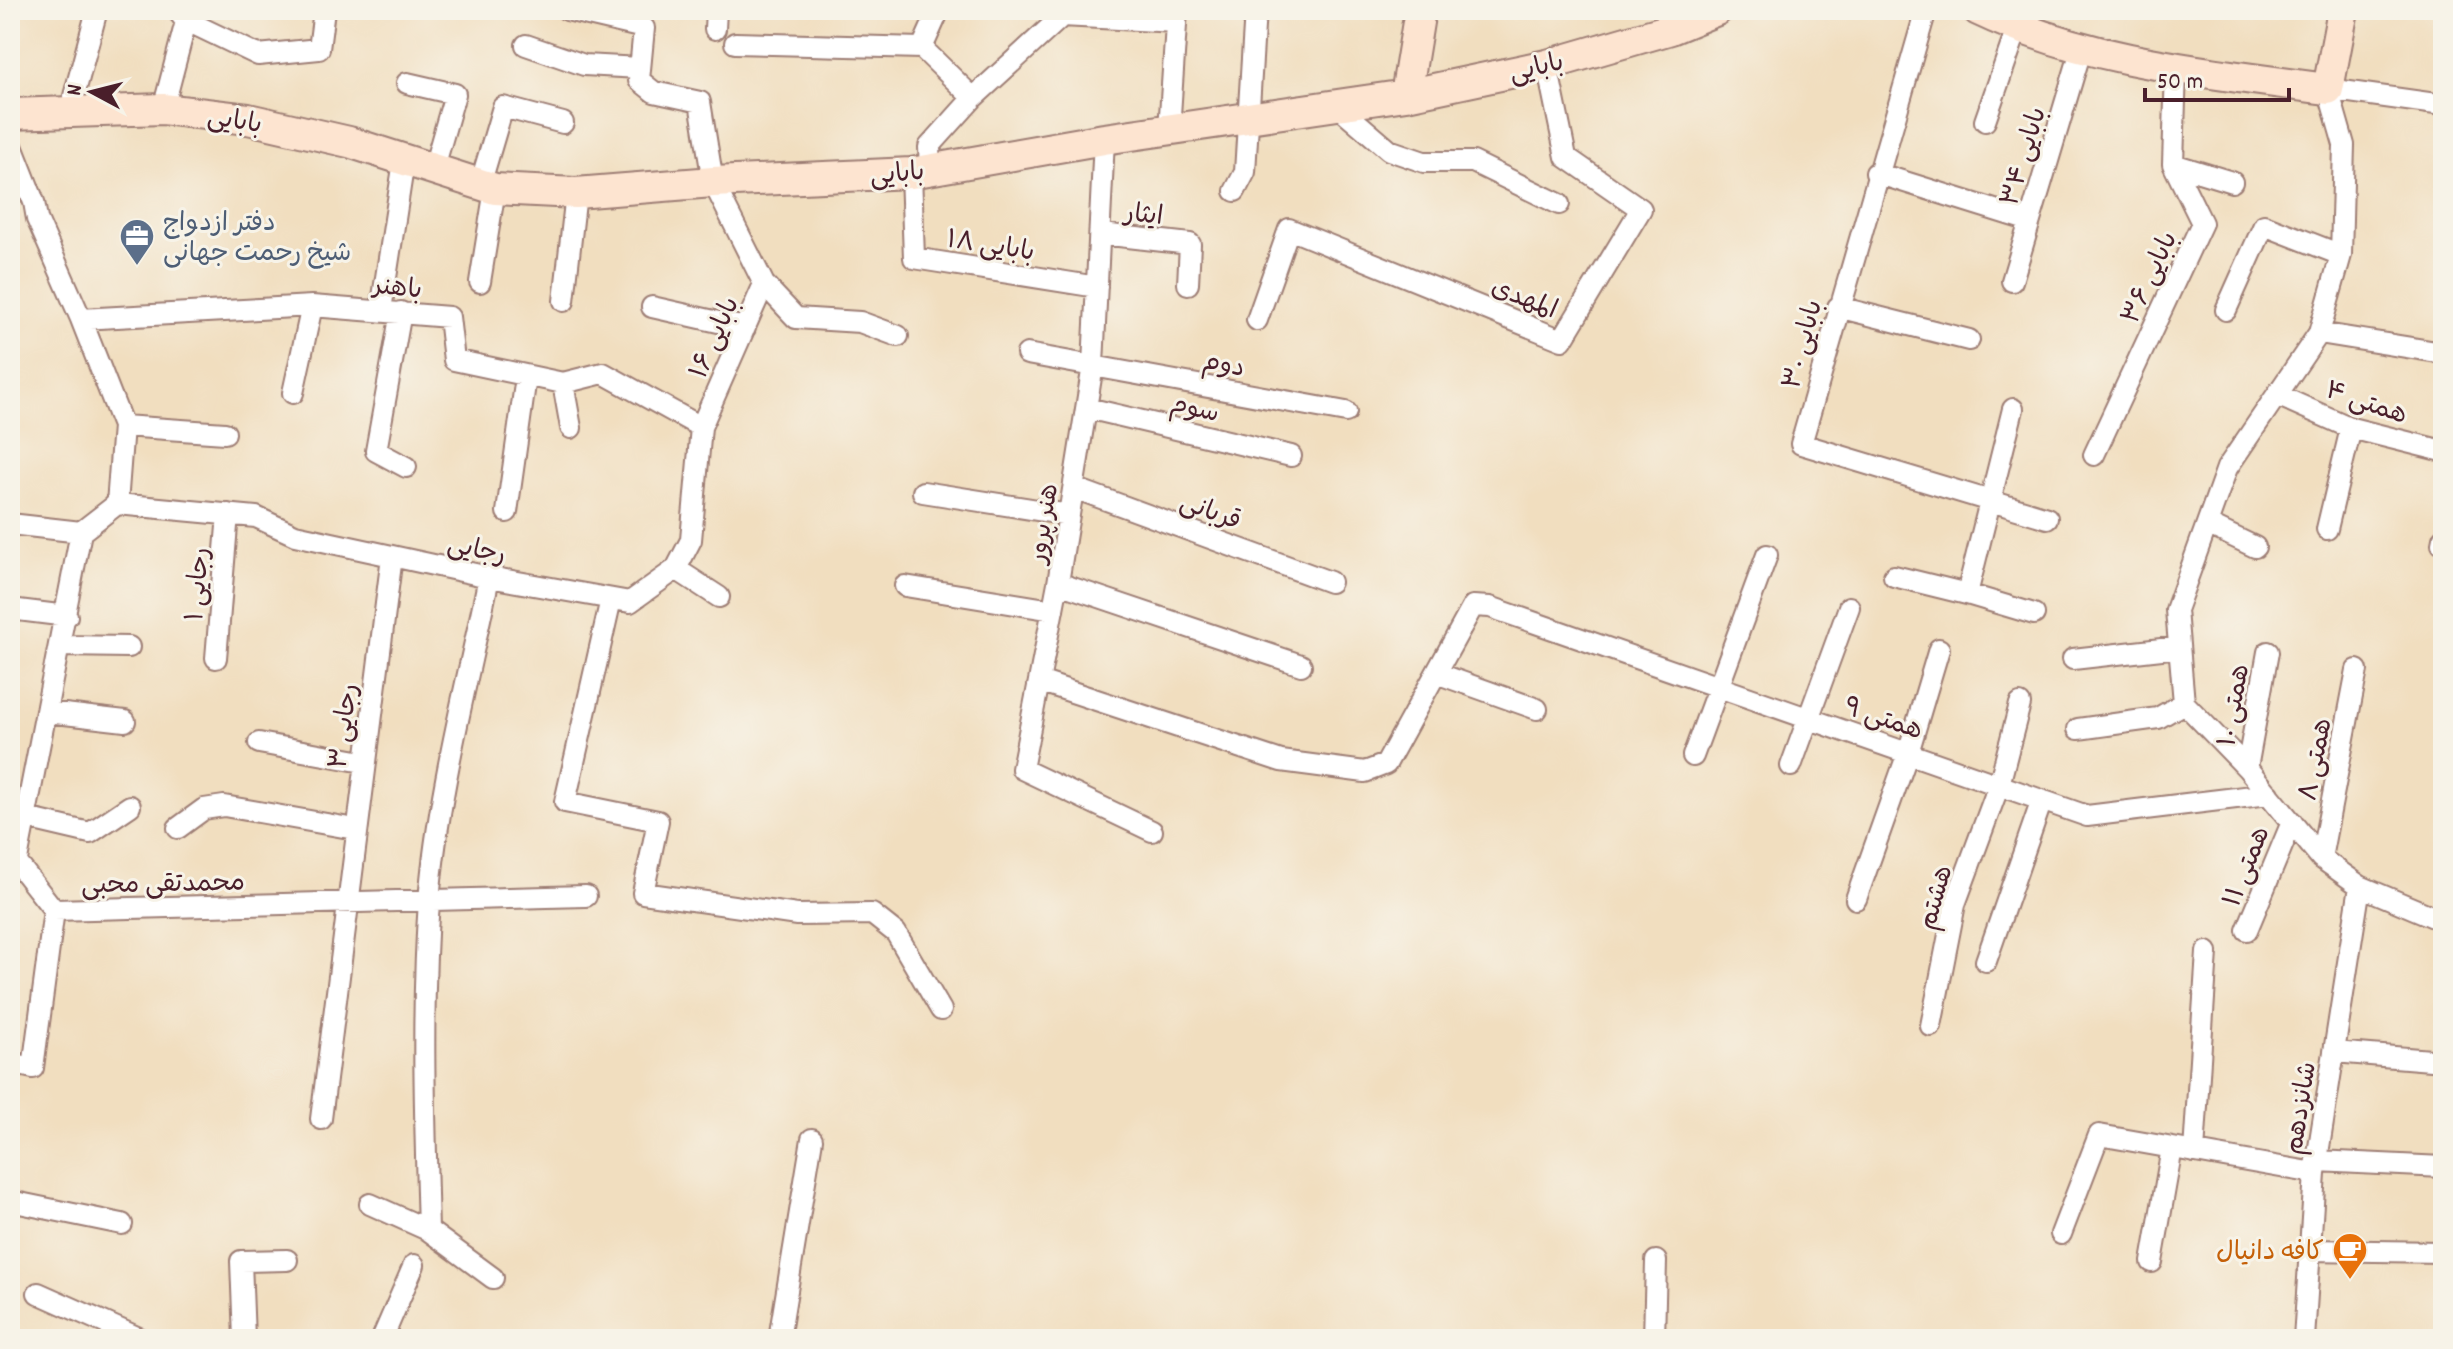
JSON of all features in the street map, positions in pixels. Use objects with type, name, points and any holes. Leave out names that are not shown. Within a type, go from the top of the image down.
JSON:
[{"type":"main road","points":[[1406,95],[1420,10]]},
{"type":"main road","name":"بابایی","points":[[10,114],[163,109],[248,119],[349,142],[488,187],[576,193],[920,171],[1104,139],[1339,107],[1547,65],[1671,29],[1717,10]]},
{"type":"main road","points":[[1978,10],[2025,19],[2082,47],[2176,68],[2328,89],[2343,10]]},
{"type":"main road","name":"بابایی","points":[[10,98],[50,102],[70,111]]},
{"type":"street","points":[[70,111],[97,10]]},
{"type":"street","points":[[163,109],[184,13],[258,55],[319,49],[324,10]]},
{"type":"street","points":[[526,45],[584,65],[640,68],[644,28],[567,10]]},
{"type":"street","points":[[922,48],[939,10]]},
{"type":"street","points":[[1235,191],[1245,172],[1255,10]]},
{"type":"street","name":"بابایی ۳۰","points":[[1926,10],[1876,173],[1801,444],[2047,518]]},
{"type":"street","points":[[920,171],[929,147],[973,98],[1065,13],[1176,16],[1169,130]]},
{"type":"street","points":[[1985,121],[2025,19]]},
{"type":"street","points":[[735,43],[922,48],[973,98]]},
{"type":"street","name":"بابایی ۳۴","points":[[2012,281],[2082,47]]},
{"type":"street","name":"المهدی","points":[[1257,320],[1289,229],[1562,340],[1641,209],[1566,157],[1547,65]]},
{"type":"street","name":"بابایی ۱۶","points":[[640,68],[639,80],[654,92],[700,102],[713,182],[764,284],[701,427]]},
{"type":"street","name":"بابایی ۳۶","points":[[2094,455],[2202,223],[2173,164],[2176,68]]},
{"type":"street","points":[[407,83],[455,94],[433,171]]},
{"type":"street","points":[[2443,105],[2328,89],[2344,145],[2341,255],[2319,333],[2227,468],[2176,610],[2184,703],[2247,768],[2321,858],[2360,886],[2443,921]]},
{"type":"street","points":[[480,282],[488,187],[503,107],[563,123]]},
{"type":"street","points":[[1339,107],[1389,150],[1424,162],[1473,162],[1559,204]]},
{"type":"street","name":"هنر پرور","points":[[1104,139],[1093,365],[1058,583],[1022,769],[1152,831]]},
{"type":"street","points":[[10,141],[34,202],[37,219],[123,426],[117,504],[81,532],[10,524]]},
{"type":"street","points":[[404,161],[376,451],[406,467]]},
{"type":"street","points":[[2173,164],[2232,182]]},
{"type":"street","name":"بابایی ۱۸","points":[[920,171],[914,258],[1097,287]]},
{"type":"street","points":[[1876,173],[2030,221]]},
{"type":"street","points":[[10,175],[22,207],[37,219]]},
{"type":"street","points":[[564,301],[576,193]]},
{"type":"street","points":[[2226,310],[2264,225],[2341,255]]},
{"type":"street","name":"ایثار","points":[[1101,234],[1190,244],[1188,284]]},
{"type":"street","points":[[764,284],[796,318],[860,322],[898,336]]},
{"type":"street","points":[[293,393],[312,306]]},
{"type":"street","name":"باهنر","points":[[81,319],[312,306],[449,317],[454,360],[563,383],[603,373],[701,427]]},
{"type":"street","points":[[652,307],[745,328]]},
{"type":"street","points":[[1838,307],[1969,340]]},
{"type":"street","points":[[2319,333],[2443,353]]},
{"type":"street","name":"دوم","points":[[1027,354],[1346,412]]},
{"type":"street","points":[[507,512],[526,377]]},
{"type":"street","points":[[563,383],[571,428]]},
{"type":"street","name":"همتی ۴","points":[[2277,395],[2351,428],[2443,451]]},
{"type":"street","name":"سوم","points":[[1087,408],[1291,456]]},
{"type":"street","points":[[1967,594],[2013,409]]},
{"type":"street","points":[[123,426],[225,433]]},
{"type":"street","points":[[701,427],[691,540],[676,569],[719,597]]},
{"type":"street","points":[[2327,529],[2351,428]]},
{"type":"street","name":"قربانی","points":[[1074,488],[1330,582]]},
{"type":"street","points":[[923,492],[1069,515]]},
{"type":"street","name":"رجایی","points":[[117,504],[256,517],[295,535],[489,577],[630,602],[676,569]]},
{"type":"street","name":"رجایی ۱","points":[[216,658],[228,514]]},
{"type":"street","points":[[2207,524],[2255,547]]},
{"type":"street","name":"محمدتقی محبی","points":[[81,532],[26,818],[13,857],[54,910],[586,896]]},
{"type":"street","points":[[1693,756],[1767,555]]},
{"type":"street","name":"رجایی ۳","points":[[321,1119],[363,762],[392,556]]},
{"type":"street","points":[[1894,576],[2034,614]]},
{"type":"street","points":[[428,1230],[423,1039],[430,898],[453,748],[489,577]]},
{"type":"street","points":[[1058,583],[1301,665]]},
{"type":"street","points":[[905,586],[1053,610]]},
{"type":"street","points":[[611,599],[565,802],[658,821],[643,893],[797,915],[872,914],[896,933],[941,1010]]},
{"type":"street","name":"همتی ۹","points":[[1436,673],[1473,606],[1490,607],[2087,816],[2269,794]]},
{"type":"street","points":[[1791,766],[1811,719],[1849,607]]},
{"type":"street","points":[[10,609],[67,616]]},
{"type":"street","points":[[61,646],[129,647]]},
{"type":"street","points":[[2073,659],[2179,647]]},
{"type":"street","points":[[1856,899],[1908,753],[1939,649]]},
{"type":"street","name":"همتی ۱۰","points":[[2247,768],[2268,652]]},
{"type":"street","name":"همتی ۸","points":[[2321,858],[2357,670]]},
{"type":"street","points":[[1039,681],[1281,761],[1365,772],[1386,764],[1436,673],[1537,709]]},
{"type":"street","points":[[2078,729],[2158,718],[2184,703]]},
{"type":"street","name":"هشتم","points":[[1931,1026],[1955,904],[1999,785],[2020,704]]},
{"type":"street","points":[[47,712],[125,721]]},
{"type":"street","points":[[259,743],[363,762]]},
{"type":"street","points":[[1986,961],[2042,800]]},
{"type":"street","points":[[26,818],[90,833],[130,806]]},
{"type":"street","points":[[178,828],[204,809],[224,806],[355,829]]},
{"type":"street","name":"همتی ۱۱","points":[[2247,930],[2292,822]]},
{"type":"street","name":"شانزدهم","points":[[2304,1339],[2307,1250],[2316,1167],[2360,886]]},
{"type":"street","points":[[10,1063],[33,1068],[54,910]]},
{"type":"street","points":[[2194,1152],[2207,952]]},
{"type":"street","points":[[2334,1052],[2443,1061]]},
{"type":"street","points":[[2061,1234],[2099,1135],[2194,1152],[2316,1167],[2443,1167]]},
{"type":"street","points":[[779,1339],[812,1139]]},
{"type":"street","points":[[2152,1262],[2172,1148]]},
{"type":"street","points":[[10,1201],[122,1224]]},
{"type":"street","points":[[370,1204],[428,1230],[493,1278]]},
{"type":"street","points":[[2307,1250],[2443,1252]]},
{"type":"street","points":[[244,1339],[241,1261],[287,1260]]},
{"type":"street","points":[[1654,1339],[1656,1261]]},
{"type":"street","points":[[382,1339],[414,1265]]},
{"type":"street","points":[[38,1293],[141,1339]]},
{"type":"place","name":"دفتر ازدواج شیخ رحمت جهانی","points":[[137,267]]},
{"type":"place","name":"کافه دانیال","points":[[2350,1281]]}]
